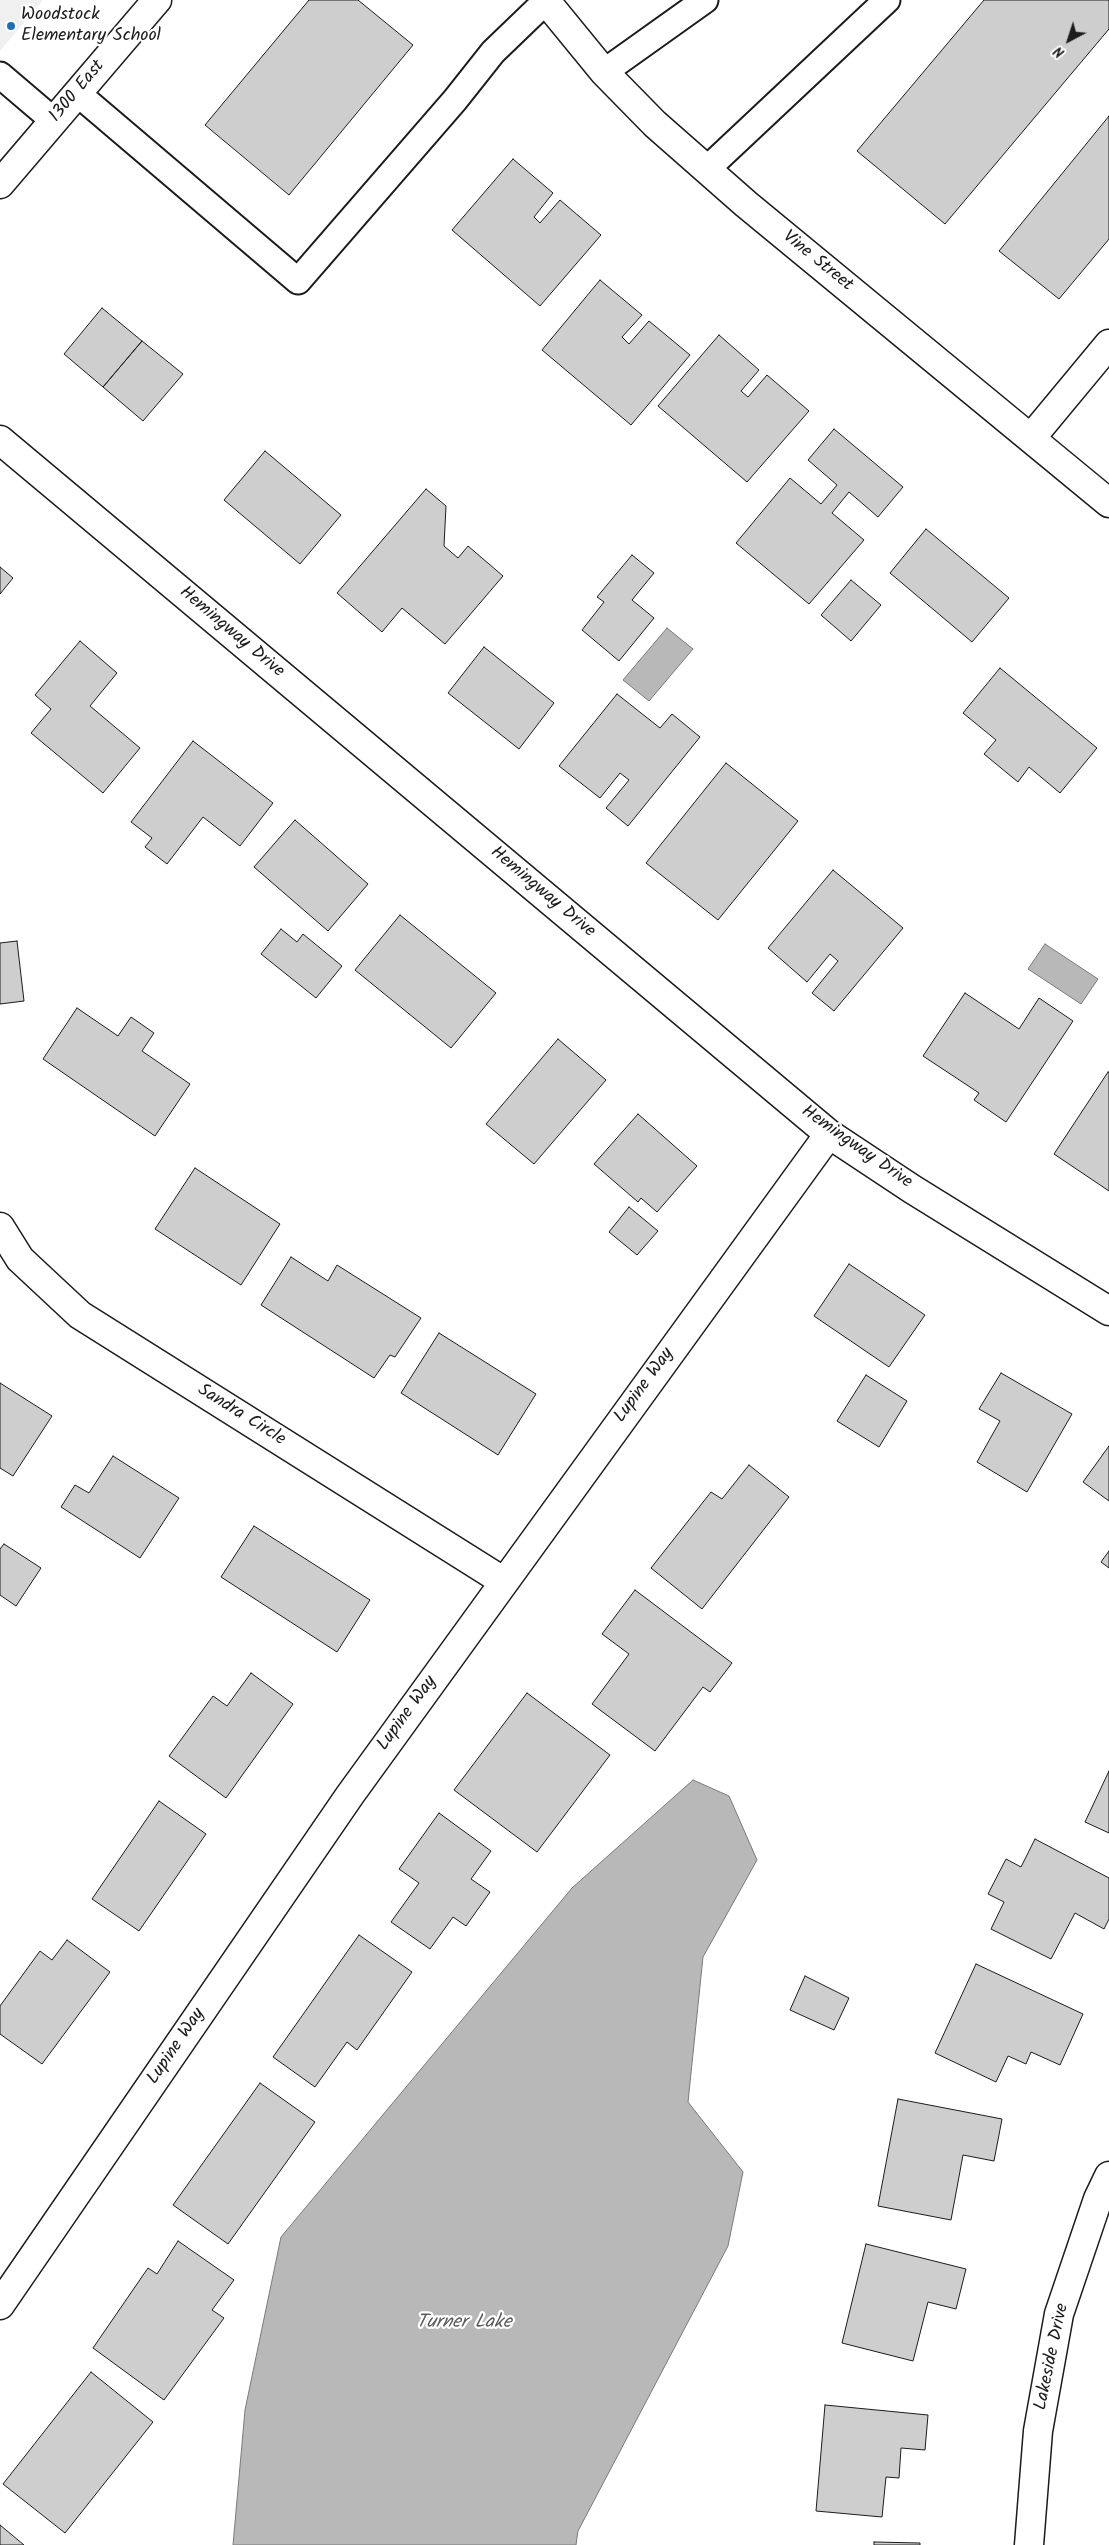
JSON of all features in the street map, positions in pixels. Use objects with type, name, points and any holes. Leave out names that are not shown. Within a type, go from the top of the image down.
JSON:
[{"type":"street","name":"1300 East","points":[[0,184],[157,0]]},
{"type":"street","name":"Vine Street","points":[[545,1],[604,72],[654,124],[1109,503]]},
{"type":"street","points":[[1031,438],[1109,344]]},
{"type":"street","name":"Hemingway Drive","points":[[0,440],[829,1134],[1109,1311]]},
{"type":"street","name":"Lupine Way","points":[[0,2305],[350,1795],[503,1581],[829,1134]]},
{"type":"street","name":"Sandra Circle","points":[[0,1227],[20,1259],[80,1315],[503,1581]]},
{"type":"street","name":"Lakeside Drive","points":[[1029,2545],[1038,2431],[1059,2314],[1098,2199],[1109,2176]]},
{"type":"lane","points":[[604,72],[705,0]]},
{"type":"lane","points":[[707,169],[887,0]]},
{"type":"lane","points":[[77,93],[298,280],[455,100],[493,52],[545,1]]},
{"type":"lane","points":[[0,75],[54,121]]},
{"type":"shaded area","name":"Woodstock Elementary School","points":[[0,0],[43,0],[0,51]]},
{"type":"water","points":[[667,628],[693,649],[649,701],[623,680]]},
{"type":"water","points":[[1045,944],[1098,979],[1081,1004],[1028,969]]},
{"type":"water","name":"Turner Lake","points":[[693,1780],[729,1796],[757,1860],[703,1957],[688,2102],[743,2172],[728,2246],[578,2531],[576,2545],[233,2545],[245,2410],[281,2237],[572,1888]]},
{"type":"building","points":[[309,0],[358,0],[413,45],[289,195],[205,125]]},
{"type":"building","points":[[984,0],[1109,0],[1109,29],[945,224],[857,151]]},
{"type":"building","points":[[1109,116],[1109,239],[1059,299],[999,251]]},
{"type":"building","points":[[513,159],[553,193],[534,217],[540,223],[560,200],[601,235],[540,306],[452,230]]},
{"type":"building","points":[[600,280],[642,315],[622,337],[629,344],[649,321],[690,355],[631,425],[542,350]]},
{"type":"building","points":[[102,308],[142,341],[103,387],[64,354]]},
{"type":"building","points":[[719,335],[759,370],[741,391],[748,397],[767,375],[809,411],[747,482],[658,406]]},
{"type":"building","points":[[142,341],[183,374],[143,421],[103,387]]},
{"type":"building","points":[[834,429],[903,487],[878,517],[849,492],[832,513],[864,540],[809,604],[736,543],[790,478],[821,504],[837,485],[808,460]]},
{"type":"building","points":[[265,451],[341,515],[300,564],[224,500]]},
{"type":"building","points":[[426,489],[446,506],[444,546],[458,558],[468,546],[503,576],[445,644],[402,608],[382,632],[337,593]]},
{"type":"building","points":[[926,529],[1009,598],[972,642],[890,573]]},
{"type":"building","points":[[632,555],[654,573],[632,600],[654,618],[619,661],[582,630],[604,602],[597,597]]},
{"type":"building","points":[[0,567],[13,578],[0,594]]},
{"type":"building","points":[[851,580],[881,605],[851,641],[821,615]]},
{"type":"building","points":[[80,641],[117,673],[90,706],[140,748],[103,793],[31,733],[51,709],[35,695]]},
{"type":"building","points":[[484,647],[554,703],[519,749],[448,693]]},
{"type":"building","points":[[1000,668],[1097,748],[1060,793],[1029,767],[1018,782],[984,754],[996,740],[963,713]]},
{"type":"building","points":[[617,694],[660,728],[672,714],[700,737],[628,826],[606,808],[629,780],[620,773],[600,798],[559,766]]},
{"type":"building","points":[[193,741],[273,803],[240,846],[203,817],[167,864],[145,847],[152,838],[131,822]]},
{"type":"building","points":[[726,763],[798,821],[718,920],[646,863]]},
{"type":"building","points":[[295,820],[368,884],[328,931],[254,867]]},
{"type":"building","points":[[833,870],[903,928],[834,1011],[812,993],[838,961],[830,954],[807,982],[768,948]]},
{"type":"building","points":[[400,915],[496,993],[451,1048],[355,970]]},
{"type":"building","points":[[281,929],[297,942],[303,934],[342,966],[316,998],[261,954]]},
{"type":"building","points":[[17,941],[24,1001],[0,1004],[0,943]]},
{"type":"building","points":[[965,993],[1019,1029],[1039,998],[1073,1021],[1006,1122],[974,1100],[979,1093],[923,1056]]},
{"type":"building","points":[[77,1008],[118,1036],[131,1017],[154,1033],[142,1051],[190,1084],[155,1136],[43,1059]]},
{"type":"building","points":[[558,1039],[606,1080],[534,1164],[486,1124]]},
{"type":"building","points":[[1109,1072],[1109,1191],[1054,1154]]},
{"type":"building","points":[[638,1114],[697,1166],[657,1212],[641,1198],[638,1202],[594,1164]]},
{"type":"building","points":[[195,1168],[280,1224],[241,1285],[155,1229]]},
{"type":"building","points":[[629,1207],[658,1231],[637,1255],[609,1232]]},
{"type":"building","points":[[291,1257],[328,1281],[337,1265],[421,1318],[395,1357],[390,1355],[374,1378],[261,1305]]},
{"type":"building","points":[[849,1264],[925,1315],[889,1367],[814,1316]]},
{"type":"building","points":[[439,1333],[536,1394],[498,1455],[401,1393]]},
{"type":"building","points":[[1001,1373],[1072,1414],[1027,1492],[977,1462],[1000,1421],[979,1409]]},
{"type":"building","points":[[866,1375],[907,1401],[879,1447],[837,1421]]},
{"type":"building","points":[[0,1383],[52,1416],[13,1476],[0,1468]]},
{"type":"building","points":[[1109,1446],[1109,1501],[1083,1482]]},
{"type":"building","points":[[113,1456],[179,1498],[140,1558],[61,1507],[75,1485],[89,1493]]},
{"type":"building","points":[[749,1465],[789,1497],[702,1609],[651,1568],[711,1492],[722,1499]]},
{"type":"building","points":[[254,1526],[370,1600],[337,1652],[221,1577]]},
{"type":"building","points":[[4,1544],[41,1568],[16,1606],[0,1595],[0,1549]]},
{"type":"building","points":[[1109,1551],[1109,1568],[1101,1562]]},
{"type":"building","points":[[635,1590],[732,1663],[710,1692],[703,1687],[655,1751],[592,1704],[629,1654],[602,1634]]},
{"type":"building","points":[[251,1673],[293,1704],[226,1798],[169,1756],[213,1696],[227,1706]]},
{"type":"building","points":[[527,1693],[610,1755],[537,1852],[454,1790]]},
{"type":"building","points":[[1109,1771],[1109,1833],[1085,1822]]},
{"type":"building","points":[[159,1801],[206,1834],[139,1931],[92,1899]]},
{"type":"building","points":[[439,1813],[491,1851],[471,1879],[490,1892],[466,1926],[453,1917],[430,1949],[391,1922],[419,1883],[399,1869]]},
{"type":"building","points":[[1035,1839],[1109,1878],[1109,1919],[1104,1929],[1075,1913],[1051,1959],[991,1929],[1004,1902],[988,1894],[1006,1859],[1021,1867]]},
{"type":"building","points":[[359,1935],[412,1972],[357,2050],[347,2042],[315,2087],[273,2057]]},
{"type":"building","points":[[67,1940],[110,1972],[42,2064],[0,2034],[0,2006],[40,1951],[52,1960]]},
{"type":"building","points":[[976,1964],[1083,2014],[1060,2065],[1031,2052],[1026,2064],[1008,2056],[996,2082],[935,2053]]},
{"type":"building","points":[[805,1976],[849,1998],[834,2030],[790,2010]]},
{"type":"building","points":[[260,2083],[315,2122],[228,2244],[173,2205]]},
{"type":"building","points":[[898,2099],[1002,2119],[994,2161],[963,2155],[951,2220],[878,2206]]},
{"type":"building","points":[[178,2241],[234,2280],[212,2310],[224,2318],[164,2400],[93,2348],[148,2268],[157,2274]]},
{"type":"building","points":[[866,2244],[966,2269],[956,2309],[928,2302],[913,2361],[842,2343]]},
{"type":"building","points":[[91,2372],[153,2422],[65,2533],[3,2484]]},
{"type":"building","points":[[825,2405],[928,2415],[925,2450],[901,2448],[899,2478],[886,2477],[882,2517],[816,2511]]},
{"type":"building","points":[[0,2525],[24,2545],[0,2545]]},
{"type":"building","points":[[874,2542],[920,2543],[920,2545],[874,2545]]},
{"type":"place","name":"Woodstock Elementary School","points":[[11,26]]}]
